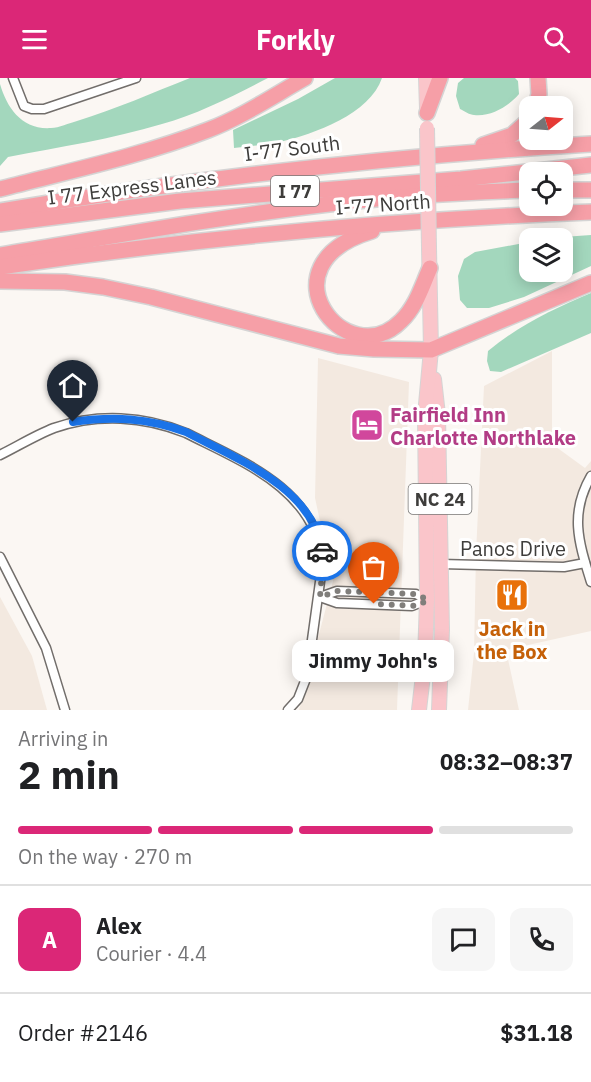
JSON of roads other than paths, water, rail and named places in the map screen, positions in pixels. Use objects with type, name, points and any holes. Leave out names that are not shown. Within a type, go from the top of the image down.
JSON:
[{"type":"highway","points":[[0,189],[152,148],[208,130],[236,118],[305,78]]},
{"type":"highway","points":[[427,121],[440,78]]},
{"type":"highway","points":[[538,78],[538,96]]},
{"type":"highway","points":[[458,153],[504,138],[519,129]]},
{"type":"highway","name":"I-77 South","points":[[0,211],[220,178],[351,163],[591,144]]},
{"type":"highway","name":"I 77 Express Lanes","points":[[0,224],[180,201],[461,179],[591,165]]},
{"type":"highway","name":"I 77","points":[[0,255],[328,204],[449,193],[519,190]]},
{"type":"highway","points":[[573,190],[591,190]]},
{"type":"highway","name":"I-77 North","points":[[0,267],[217,239],[396,223],[591,212]]},
{"type":"highway","points":[[396,223],[347,240],[329,254],[320,270],[318,283],[320,300],[325,311],[338,326],[350,333],[370,336],[385,332],[397,325],[408,314],[430,268]]},
{"type":"highway","points":[[0,281],[65,282],[103,287],[151,297],[339,346],[431,350],[591,283]]},
{"type":"main road","name":"NC 24","points":[[426,78],[431,350],[438,415],[442,660],[439,710]]},
{"type":"main road","name":"NC 24","points":[[419,710],[428,600],[425,415],[431,350]]},
{"type":"street","points":[[13,78],[24,106],[44,109],[136,78]]},
{"type":"street","points":[[0,455],[52,429],[73,422],[92,419],[136,419],[186,432],[275,480],[309,518],[321,546],[323,560],[320,597],[308,675],[301,693],[288,710]]},
{"type":"street","points":[[591,476],[580,499],[577,521],[578,540],[591,582]]},
{"type":"street","points":[[0,557],[46,648],[65,710]]},
{"type":"street","name":"Panos Drive","points":[[441,564],[564,567],[585,563]]},
{"type":"street","points":[[320,597],[337,603],[416,606],[428,600]]},
{"type":"place","name":"Fairfield Inn Charlotte Northlake","points":[[367,425]]},
{"type":"place","name":"Jack in the Box","points":[[512,595]]},
{"type":"place","name":"Jimmy John's","points":[[374,604]]}]
